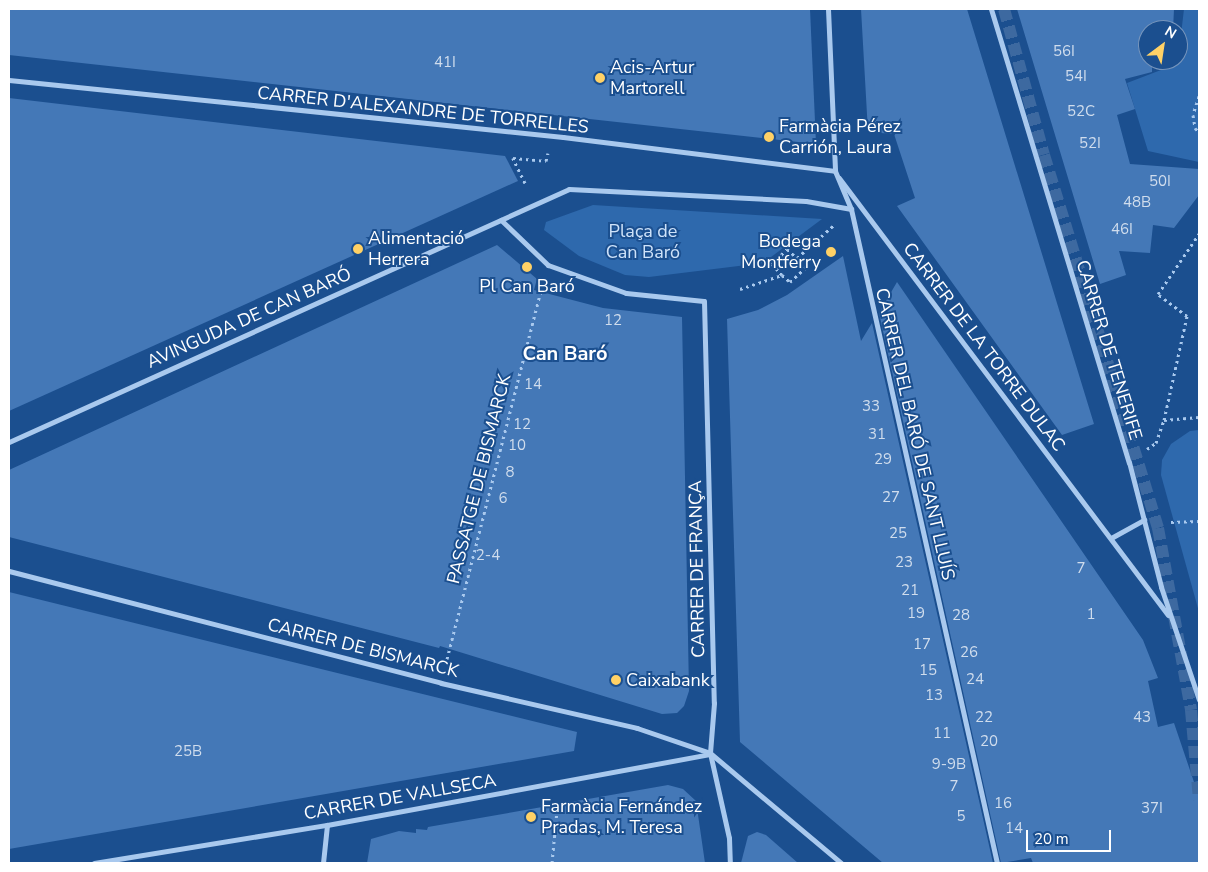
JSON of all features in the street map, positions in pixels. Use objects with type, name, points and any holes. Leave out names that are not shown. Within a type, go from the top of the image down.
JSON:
[{"type":"street","name":"CARRER DEL BARÓ DE SANT LLUÍS","points":[[828,9],[835,171],[851,209],[996,863]]},
{"type":"street","name":"CARRER DE TENERIFE","points":[[991,9],[1144,520],[1170,618],[1199,700]]},
{"type":"street","name":"CARRER D'ALEXANDRE DE TORRELLES","points":[[9,80],[563,137],[835,171]]},
{"type":"street","name":"CARRER DE LA TORRE DULAC","points":[[835,171],[1170,618]]},
{"type":"street","points":[[501,220],[569,189],[806,201],[851,209]]},
{"type":"street","name":"CARRER DE FRANÇA","points":[[501,220],[548,265],[626,293],[704,301],[714,703],[710,753],[729,838],[730,863]]},
{"type":"street","name":"AVINGUDA DE CAN BARÓ","points":[[9,442],[501,220]]},
{"type":"street","points":[[1111,538],[1144,520]]},
{"type":"street","name":"CARRER DE BISMARCK","points":[[9,571],[441,683],[638,728],[710,753]]},
{"type":"street","points":[[710,753],[841,863]]},
{"type":"street","name":"CARRER DE VALLSECA","points":[[94,863],[327,825],[710,753]]},
{"type":"street","points":[[323,863],[327,825]]},
{"type":"path","points":[[1199,96],[1193,115],[1194,128],[1199,132]]},
{"type":"path","points":[[524,184],[513,158],[546,161],[548,153]]},
{"type":"path","points":[[796,258],[834,225]]},
{"type":"path","points":[[1147,449],[1156,443],[1164,420],[1187,316],[1158,294],[1199,234]]},
{"type":"path","points":[[787,249],[806,266],[790,282],[782,275],[772,264],[787,249]]},
{"type":"path","points":[[740,289],[782,275]]},
{"type":"path","name":"PASSATGE DE BISMARCK","points":[[447,659],[544,277]]},
{"type":"path","points":[[1164,420],[1199,417]]},
{"type":"path","points":[[1171,522],[1199,521]]},
{"type":"path","points":[[552,863],[559,796]]},
{"type":"green space","points":[[1184,9],[1199,9],[1199,162],[1148,151],[1127,83],[1161,70],[1188,70],[1188,20],[1183,20]]},
{"type":"green space","name":"Plaça de Can Baró","points":[[593,205],[822,219],[763,263],[649,277],[625,275],[579,256],[544,230],[546,222]]},
{"type":"green space","points":[[1199,430],[1199,612],[1161,475],[1162,460],[1171,444],[1190,431]]},
{"type":"building","points":[[9,9],[810,9],[816,144],[9,55]]},
{"type":"building","points":[[861,9],[967,9],[1094,424],[1062,435],[897,206],[915,198],[894,134],[868,132]]},
{"type":"building","points":[[1017,9],[1174,9],[1173,20],[1138,20],[1138,70],[1152,70],[1152,72],[1125,79],[1135,109],[1117,115],[1130,164],[1199,169],[1199,195],[1174,228],[1153,225],[1150,253],[1119,251],[1126,275],[1100,284]]},
{"type":"building","points":[[9,98],[505,156],[518,181],[9,411]]},
{"type":"building","points":[[497,245],[537,279],[534,290],[603,308],[682,317],[689,691],[684,706],[677,713],[662,714],[440,646],[439,648],[9,537],[9,470]]},
{"type":"building","points":[[843,256],[861,341],[872,323],[993,863],[883,863],[740,742],[727,319],[758,310],[787,295]]},
{"type":"building","points":[[897,282],[1143,640],[1158,678],[1148,681],[1158,727],[1174,723],[1194,782],[1199,781],[1199,863],[1033,863],[1031,858],[1001,863],[879,313]]},
{"type":"building","points":[[9,592],[577,732],[574,751],[9,849]]},
{"type":"building","points":[[668,785],[683,789],[696,801],[705,863],[367,863],[371,839],[399,831],[416,833],[416,829],[427,830],[428,827]]},
{"type":"building","points":[[757,832],[766,835],[798,863],[741,863],[748,836]]},
{"type":"tunnel","points":[[1004,9],[1044,155],[1158,528],[1191,710],[1199,800]]},
{"type":"place","name":"Acis-Artur Martorell","points":[[600,78]]},
{"type":"place","name":"Farmàcia Pérez Carrión, Laura","points":[[769,137]]},
{"type":"place","name":"Alimentació Herrera","points":[[358,249]]},
{"type":"place","name":"Bodega Montferry","points":[[831,252]]},
{"type":"place","name":"Pl Can Baró","points":[[527,267]]},
{"type":"place","name":"Caixabank","points":[[616,680]]},
{"type":"place","name":"Farmàcia Fernández Pradas, M. Teresa","points":[[531,817]]},
{"type":"district","name":"Can Baró","points":[[565,353]]}]
